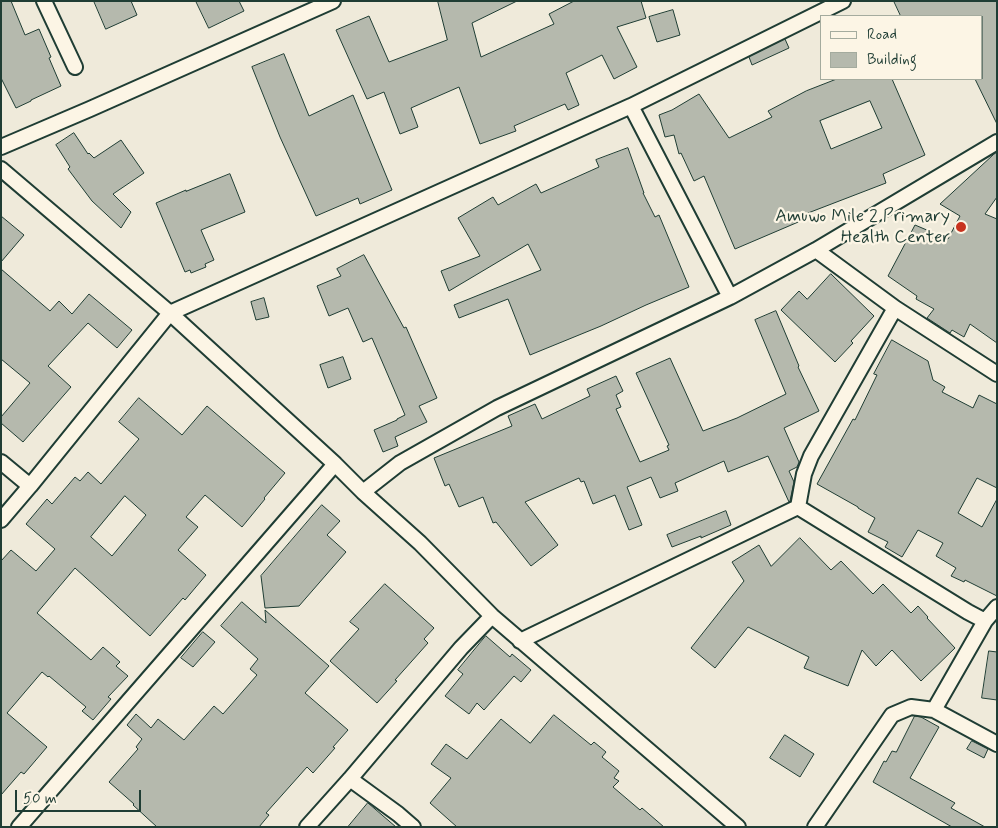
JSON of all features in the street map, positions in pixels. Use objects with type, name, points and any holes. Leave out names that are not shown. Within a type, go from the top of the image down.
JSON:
[{"type":"street","points":[[44,1],[75,66]]},
{"type":"street","points":[[1,147],[333,1]]},
{"type":"street","points":[[1,520],[170,313],[631,106],[844,1]]},
{"type":"street","points":[[631,106],[730,296]]},
{"type":"street","points":[[363,492],[400,463],[497,408],[730,296],[816,250],[997,142]]},
{"type":"street","points":[[1,170],[170,313],[420,543],[492,616],[520,641],[738,827]]},
{"type":"street","points":[[816,250],[895,308],[997,374]]},
{"type":"street","points":[[798,506],[804,474],[811,456],[895,308]]},
{"type":"street","points":[[1,462],[30,486]]},
{"type":"street","points":[[19,827],[335,464]]},
{"type":"street","points":[[798,506],[968,612],[985,620]]},
{"type":"street","points":[[520,641],[798,506]]},
{"type":"street","points":[[934,710],[985,620],[997,606]]},
{"type":"street","points":[[307,827],[461,648],[492,616]]},
{"type":"street","points":[[815,827],[892,715],[911,708],[934,710],[997,744]]},
{"type":"street","points":[[350,778],[413,827]]},
{"type":"building","points":[[1,1],[11,1],[25,35],[39,29],[61,86],[16,108],[1,78]]},
{"type":"building","points":[[94,1],[131,1],[137,15],[106,29]]},
{"type":"building","points":[[196,1],[239,1],[244,11],[209,28]]},
{"type":"building","points":[[438,1],[517,1],[472,23],[481,57],[554,24],[549,14],[574,1],[641,1],[646,18],[617,27],[637,67],[614,79],[602,55],[566,73],[579,105],[568,110],[565,104],[514,126],[516,131],[480,144],[459,87],[411,108],[418,127],[400,134],[384,92],[367,99],[336,30],[369,16],[389,62],[447,40]]},
{"type":"building","points":[[894,1],[997,1],[997,124],[975,80],[983,80],[983,15],[901,15]]},
{"type":"building","points":[[673,10],[680,35],[657,42],[649,17]]},
{"type":"building","points":[[785,39],[789,48],[752,65],[749,57]]},
{"type":"building","points":[[284,54],[309,116],[353,95],[392,190],[360,204],[358,198],[316,216],[280,137],[252,67]]},
{"type":"building","points":[[834,80],[892,80],[925,155],[883,174],[886,183],[808,213],[810,217],[735,249],[704,176],[694,181],[681,153],[679,154],[674,135],[665,137],[659,115],[672,110],[699,94],[729,138],[772,117],[768,111],[806,91]],"holes":[[[870,101],[882,128],[831,149],[820,121]]]},
{"type":"building","points":[[74,133],[88,154],[94,158],[121,140],[144,173],[113,194],[131,212],[121,228],[92,201],[68,169],[70,167],[56,145]]},
{"type":"building","points":[[628,148],[643,193],[655,217],[659,215],[689,287],[530,355],[508,299],[459,318],[454,305],[541,270],[528,244],[449,291],[441,271],[480,256],[458,218],[493,197],[498,205],[536,184],[541,193],[599,167],[596,160]]},
{"type":"building","points":[[997,152],[997,197],[985,214],[997,219],[997,343],[970,324],[964,337],[952,330],[950,333],[927,318],[934,309],[916,299],[917,296],[888,276],[915,225],[948,239],[960,216],[940,204]]},
{"type":"building","points":[[230,174],[245,212],[201,230],[214,260],[205,264],[206,267],[191,273],[190,270],[185,272],[156,203]]},
{"type":"building","points":[[1,216],[24,235],[1,262]]},
{"type":"building","points":[[364,255],[404,328],[406,327],[437,398],[419,406],[427,422],[395,437],[398,446],[383,452],[374,430],[405,415],[372,338],[363,342],[348,308],[329,316],[317,286],[341,276],[337,269]]},
{"type":"building","points":[[1,269],[50,311],[59,301],[72,314],[89,294],[132,330],[117,348],[88,323],[48,366],[71,387],[23,442],[1,423],[1,417],[30,383],[1,359]]},
{"type":"building","points":[[831,274],[874,316],[835,362],[781,310],[799,291],[807,299]]},
{"type":"building","points":[[264,298],[269,317],[256,320],[251,302]]},
{"type":"building","points":[[776,311],[798,367],[819,411],[784,428],[799,462],[797,467],[789,471],[794,482],[789,502],[768,456],[728,472],[724,461],[675,483],[678,491],[660,498],[651,477],[627,487],[642,525],[629,530],[615,495],[593,504],[584,481],[581,482],[579,478],[525,502],[558,545],[531,566],[496,522],[493,523],[483,497],[459,507],[449,484],[445,486],[434,458],[512,426],[508,416],[535,404],[542,419],[590,396],[587,389],[616,376],[623,391],[616,395],[621,407],[616,409],[640,462],[669,450],[667,446],[669,445],[636,373],[670,358],[703,431],[737,418],[786,394],[755,320]]},
{"type":"building","points":[[892,340],[928,361],[933,380],[945,387],[942,392],[973,408],[979,395],[997,404],[997,488],[977,478],[958,513],[982,527],[997,499],[997,596],[965,580],[964,582],[951,576],[956,568],[936,556],[943,543],[918,530],[902,557],[885,547],[888,542],[868,532],[875,518],[817,484],[853,419],[855,420],[877,375],[874,374]]},
{"type":"building","points":[[343,357],[351,379],[328,388],[320,365]]},
{"type":"building","points":[[139,398],[182,435],[207,406],[285,473],[242,527],[205,495],[186,517],[198,527],[178,550],[206,575],[150,636],[75,568],[37,613],[91,660],[103,647],[120,662],[116,666],[128,676],[108,697],[111,699],[93,720],[82,711],[86,707],[42,672],[7,713],[47,747],[24,774],[21,772],[1,795],[1,561],[11,550],[36,571],[55,549],[26,524],[47,499],[52,504],[75,477],[80,481],[88,472],[101,484],[139,439],[119,422]],"holes":[[[125,496],[146,515],[112,556],[91,537]]]},
{"type":"building","points":[[322,505],[340,521],[327,535],[346,552],[299,606],[265,608],[261,576]]},
{"type":"building","points":[[726,511],[731,525],[701,538],[701,536],[672,547],[667,535]]},
{"type":"building","points":[[800,538],[831,570],[841,561],[873,594],[883,584],[911,613],[918,606],[955,648],[921,681],[892,650],[876,666],[862,650],[848,686],[804,668],[809,657],[748,627],[715,668],[691,648],[744,581],[732,562],[759,545],[771,566]]},
{"type":"building","points":[[385,584],[434,628],[424,639],[428,643],[377,703],[330,661],[359,629],[350,622]]},
{"type":"building","points":[[242,602],[266,623],[265,610],[329,666],[305,693],[348,730],[313,773],[307,767],[266,813],[269,815],[259,827],[157,827],[109,782],[138,749],[136,747],[142,739],[127,725],[136,714],[151,728],[158,719],[184,740],[214,706],[223,714],[257,675],[250,669],[258,659],[221,626]]},
{"type":"building","points":[[203,632],[215,642],[193,667],[181,658]]},
{"type":"building","points":[[486,636],[510,657],[512,654],[531,670],[521,682],[514,676],[484,710],[477,703],[469,714],[445,696],[463,674],[458,670]]},
{"type":"building","points":[[989,651],[997,652],[997,700],[982,698]]},
{"type":"building","points":[[554,715],[591,745],[594,742],[606,752],[602,757],[619,771],[614,778],[619,781],[613,787],[664,827],[457,827],[430,803],[451,778],[431,764],[446,744],[467,759],[501,719],[530,743]]},
{"type":"building","points":[[915,716],[921,717],[939,727],[910,778],[955,803],[951,808],[985,827],[952,827],[873,782],[884,761],[886,762],[892,751],[896,752]]},
{"type":"building","points":[[785,735],[814,754],[800,777],[770,758]]},
{"type":"building","points":[[972,741],[988,749],[984,758],[967,749]]},
{"type":"building","points":[[368,803],[396,827],[348,827]]},
{"type":"place","name":"Amuwo Mile 2 Primary Health Center","points":[[961,227]]}]
